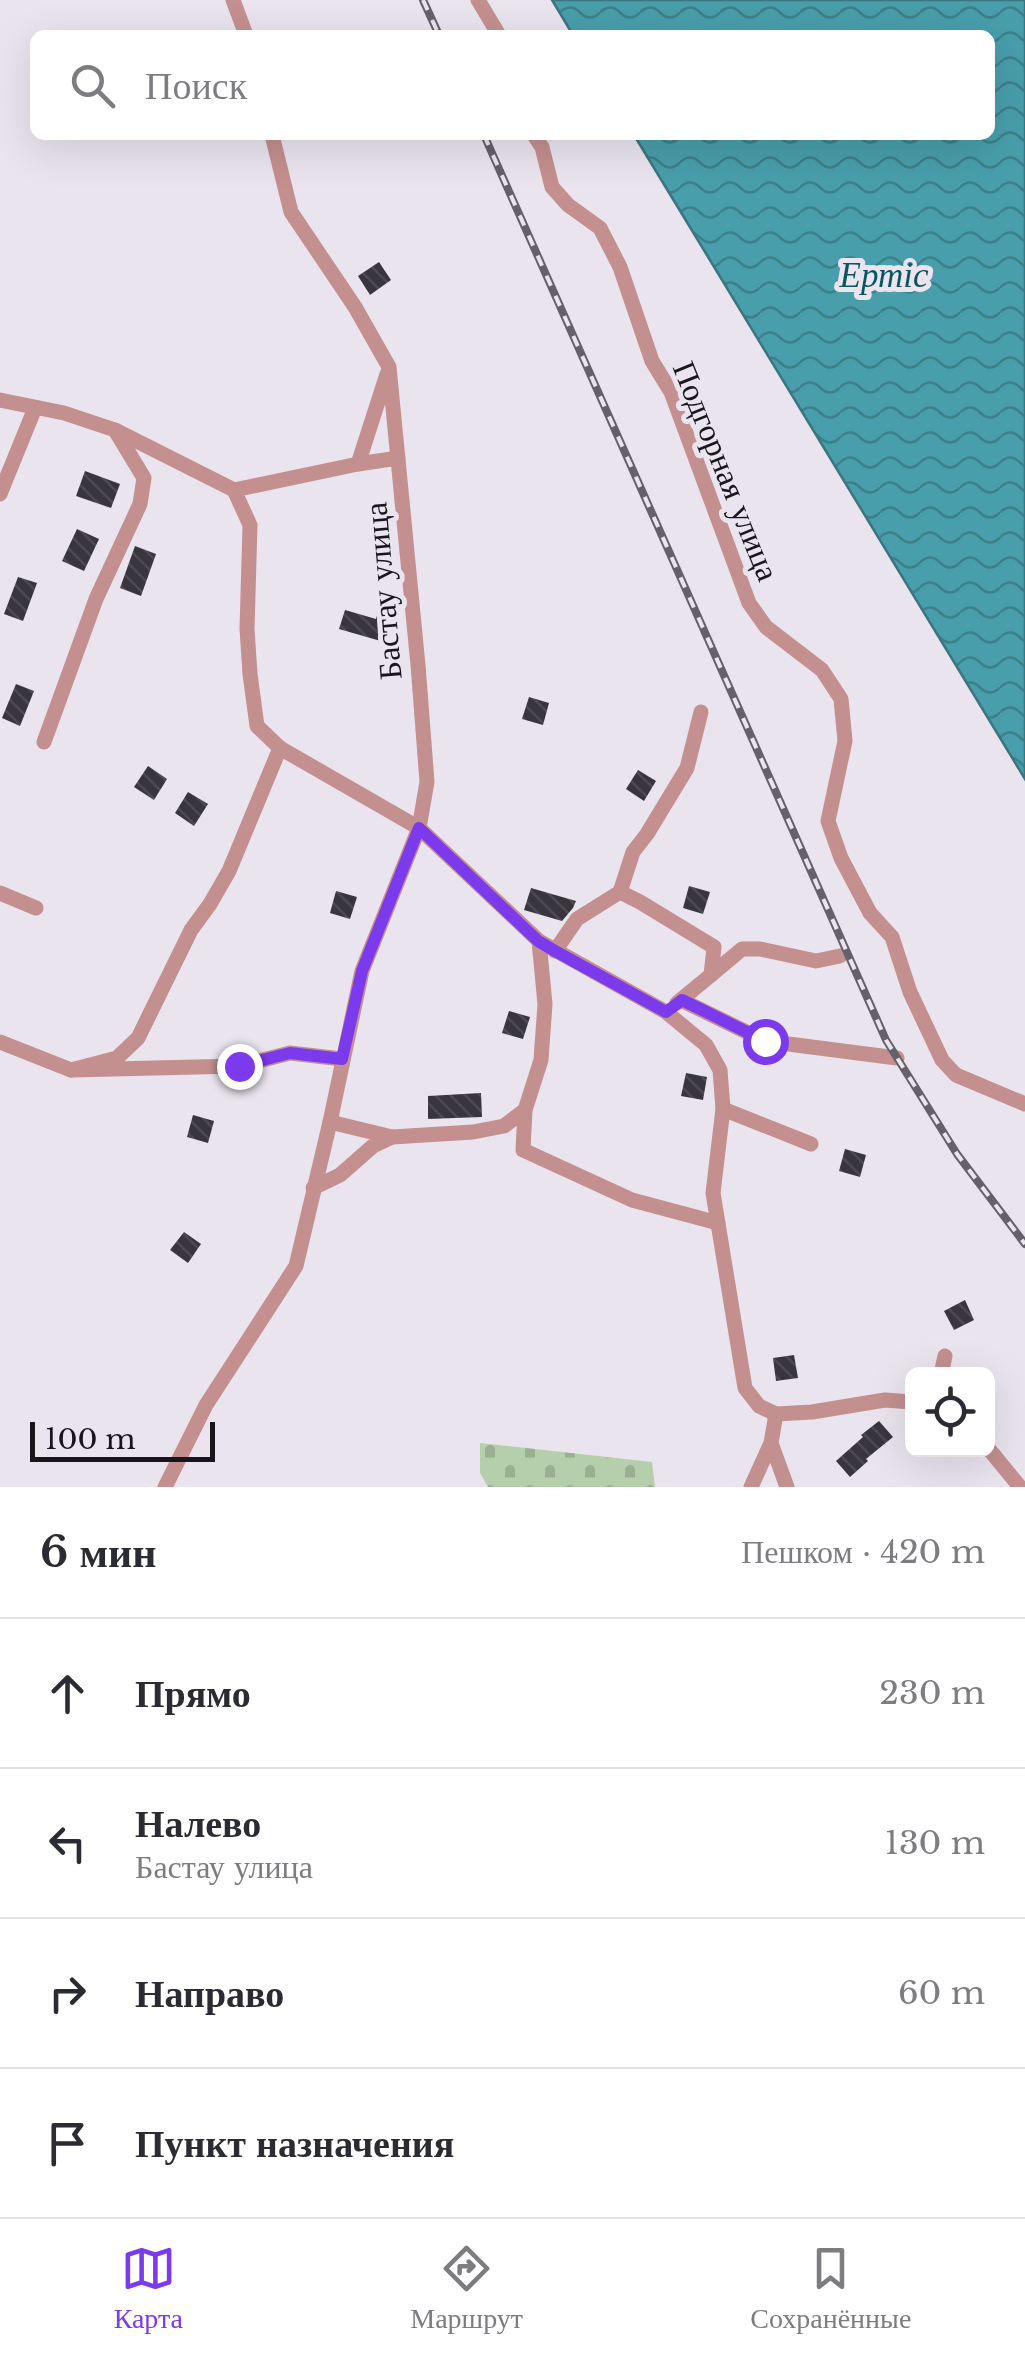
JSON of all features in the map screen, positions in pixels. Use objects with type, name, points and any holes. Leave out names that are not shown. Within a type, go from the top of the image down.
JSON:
[{"type":"street","points":[[233,0],[244,30]]},
{"type":"street","points":[[478,0],[496,30]]},
{"type":"street","name":"Бастау улица","points":[[165,1487],[206,1405],[296,1266],[362,971],[419,828],[427,782],[390,367],[291,212],[273,140]]},
{"type":"street","name":"Подгорная улица","points":[[537,140],[552,187],[568,205],[600,228],[620,267],[652,361],[670,392],[749,602],[766,626],[822,670],[840,699],[845,741],[828,822],[840,858],[870,913],[892,937],[910,992],[942,1060],[956,1075],[1025,1104]]},
{"type":"street","points":[[358,464],[390,367]]},
{"type":"street","points":[[0,400],[64,413],[115,430],[234,490],[250,524],[248,629],[258,726],[280,748],[419,828],[538,941],[666,1012],[706,1045],[720,1070],[723,1109],[713,1193],[745,1388],[759,1406],[776,1414],[885,1400],[905,1401]]},
{"type":"street","points":[[0,494],[34,408]]},
{"type":"street","points":[[44,742],[96,598],[140,504],[144,478],[115,430]]},
{"type":"street","points":[[234,490],[398,458]]},
{"type":"street","points":[[555,951],[577,918],[620,892],[633,852],[687,768],[700,712]]},
{"type":"street","points":[[72,1070],[117,1058],[138,1038],[191,930],[228,872],[280,748]]},
{"type":"street","points":[[620,892],[714,948],[710,974]]},
{"type":"street","points":[[0,893],[36,908]]},
{"type":"street","points":[[538,941],[545,1004],[541,1060],[526,1110],[523,1150],[632,1200],[718,1223]]},
{"type":"street","points":[[666,1012],[742,949],[816,961],[840,956]]},
{"type":"street","points":[[682,1000],[765,1041],[897,1058]]},
{"type":"street","points":[[0,1042],[72,1070],[239,1066],[290,1053],[342,1059]]},
{"type":"street","points":[[723,1109],[812,1144]]},
{"type":"street","points":[[330,1122],[392,1137],[504,1126],[526,1110]]},
{"type":"street","points":[[313,1188],[392,1137]]},
{"type":"street","points":[[943,1367],[945,1356]]},
{"type":"street","points":[[751,1487],[771,1443],[776,1414]]},
{"type":"street","points":[[771,1443],[786,1487]]},
{"type":"street","points":[[995,1457],[1020,1487]]},
{"type":"green space","points":[[480,1443],[652,1462],[655,1487],[488,1487],[480,1473]]},
{"type":"water","name":"Ертіс","points":[[552,0],[1025,0],[1025,779],[637,140],[995,140],[995,30],[570,30]]},
{"type":"building","points":[[379,262],[391,280],[370,295],[358,276]]},
{"type":"building","points":[[85,471],[120,484],[111,508],[76,496]]},
{"type":"building","points":[[77,529],[99,539],[84,571],[62,561]]},
{"type":"building","points":[[135,546],[156,554],[141,596],[120,588]]},
{"type":"building","points":[[18,577],[37,583],[23,621],[4,614]]},
{"type":"building","points":[[345,610],[397,621],[391,644],[339,629]]},
{"type":"building","points":[[16,684],[34,691],[20,726],[2,718]]},
{"type":"building","points":[[529,697],[549,703],[543,725],[522,719]]},
{"type":"building","points":[[148,766],[167,779],[154,800],[134,787]]},
{"type":"building","points":[[638,770],[656,781],[644,801],[626,789]]},
{"type":"building","points":[[188,792],[208,804],[194,826],[175,813]]},
{"type":"building","points":[[689,886],[710,892],[703,914],[683,908]]},
{"type":"building","points":[[531,888],[576,901],[562,921],[524,910]]},
{"type":"building","points":[[336,891],[357,897],[350,919],[330,913]]},
{"type":"building","points":[[509,1011],[530,1017],[523,1039],[502,1033]]},
{"type":"building","points":[[686,1073],[707,1077],[703,1100],[681,1096]]},
{"type":"building","points":[[481,1093],[482,1117],[428,1119],[428,1096]]},
{"type":"building","points":[[193,1115],[214,1121],[208,1143],[187,1137]]},
{"type":"building","points":[[845,1149],[866,1155],[860,1177],[839,1171]]},
{"type":"building","points":[[184,1232],[201,1244],[188,1263],[170,1250]]},
{"type":"building","points":[[965,1300],[974,1320],[954,1330],[944,1311]]},
{"type":"building","points":[[794,1355],[798,1378],[776,1381],[773,1358]]},
{"type":"building","points":[[879,1421],[893,1437],[850,1477],[836,1461]]},
{"type":"railway","points":[[423,0],[437,30]]},
{"type":"railway","points":[[486,140],[886,1040],[957,1154],[1025,1244]]},
{"type":"route","points":[[239,1066],[290,1053],[342,1059],[362,971],[419,828],[538,941],[666,1012],[682,1000],[765,1041]]}]
